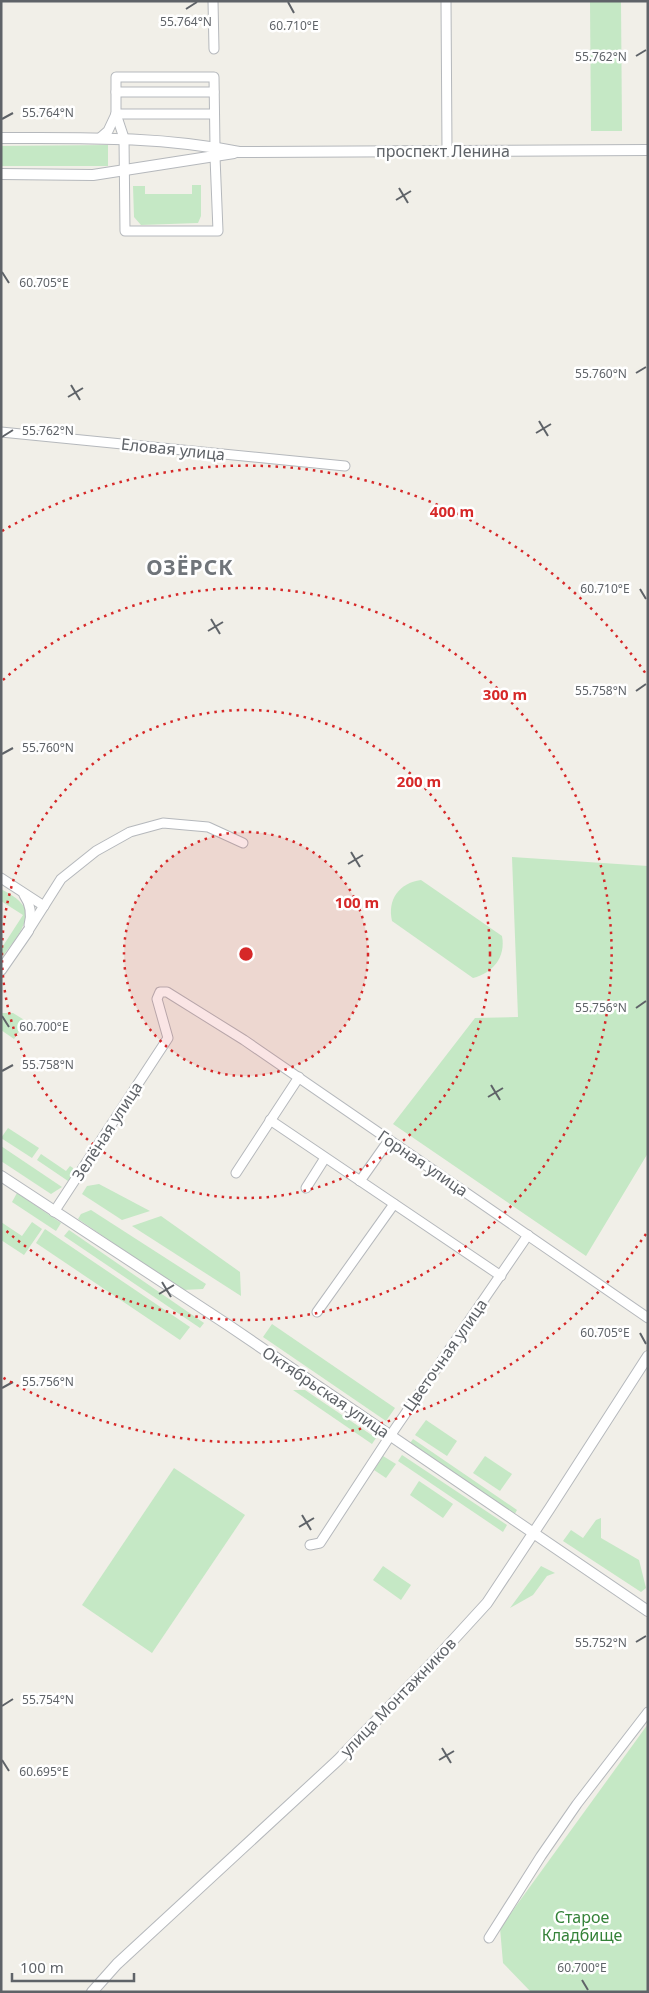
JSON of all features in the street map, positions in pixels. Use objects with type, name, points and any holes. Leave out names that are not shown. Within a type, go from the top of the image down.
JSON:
[{"type":"street","points":[[213,1],[214,49]]},
{"type":"street","points":[[446,1],[447,150]]},
{"type":"street","points":[[116,77],[214,77],[214,92],[218,231],[125,231],[124,138],[116,114],[116,77]]},
{"type":"street","points":[[116,92],[214,92]]},
{"type":"street","points":[[116,114],[214,114]]},
{"type":"street","points":[[100,138],[108,131],[116,114]]},
{"type":"street","name":"проспект Ленина","points":[[1,138],[124,138],[215,152],[648,150]]},
{"type":"street","name":"проспект Ленина","points":[[1,174],[93,175],[215,152]]},
{"type":"street","name":"Еловая улица","points":[[1,432],[345,466]]},
{"type":"street","points":[[1,970],[61,879],[96,851],[130,832],[163,823],[208,827],[243,843]]},
{"type":"street","points":[[1,878],[44,906]]},
{"type":"street","points":[[18,889],[25,897],[31,912],[28,931]]},
{"type":"street","name":"Зелёная улица","points":[[54,1212],[168,1038],[157,999],[160,992],[167,992],[197,1009]]},
{"type":"street","name":"Горная улица","points":[[197,1009],[648,1318]]},
{"type":"street","points":[[236,1173],[298,1078]]},
{"type":"street","points":[[270,1120],[500,1276]]},
{"type":"street","points":[[360,1181],[389,1140]]},
{"type":"street","points":[[306,1188],[325,1158]]},
{"type":"street","name":"Октябрьская улица","points":[[1,1176],[228,1325],[648,1611]]},
{"type":"street","points":[[317,1312],[394,1204]]},
{"type":"street","name":"Цветочная улица","points":[[310,1545],[320,1543],[390,1436],[528,1235]]},
{"type":"street","name":"улица Монтажников","points":[[92,1992],[117,1964],[338,1760],[487,1603],[534,1534],[648,1356]]},
{"type":"street","points":[[489,1938],[572,1811],[648,1712]]},
{"type":"green space","points":[[590,1],[621,1],[622,131],[591,131]]},
{"type":"green space","points":[[108,145],[108,166],[1,166],[1,146]]},
{"type":"green space","points":[[192,185],[201,185],[201,216],[198,223],[141,225],[134,217],[133,186],[145,186],[145,194],[192,194]]},
{"type":"green space","points":[[512,857],[648,866],[648,1153],[586,1256],[393,1124],[475,1018],[518,1017]]},
{"type":"green space","points":[[421,880],[502,936],[503,944],[500,957],[487,972],[473,978],[392,921],[391,906],[396,894],[406,885]]},
{"type":"green space","points":[[1,889],[21,903],[25,909],[26,916],[17,937],[3,956],[1,949],[23,915],[1,901]]},
{"type":"green space","points":[[1,1013],[13,1013],[26,1021],[14,1039],[1,1030]]},
{"type":"green space","points":[[8,1128],[39,1148],[32,1158],[1,1138]]},
{"type":"green space","points":[[1,1146],[62,1187],[51,1194],[1,1161]]},
{"type":"green space","points":[[41,1154],[66,1171],[70,1166],[73,1168],[74,1173],[68,1181],[37,1160]]},
{"type":"green space","points":[[99,1184],[150,1211],[122,1220],[82,1194],[87,1186]]},
{"type":"green space","points":[[17,1193],[61,1223],[56,1231],[12,1202]]},
{"type":"green space","points":[[91,1210],[206,1284],[203,1289],[182,1290],[78,1219],[81,1214]]},
{"type":"green space","points":[[161,1216],[240,1272],[241,1296],[132,1226]]},
{"type":"green space","points":[[1,1222],[22,1236],[32,1222],[42,1229],[24,1255],[1,1240]]},
{"type":"green space","points":[[45,1229],[190,1327],[180,1340],[36,1243]]},
{"type":"green space","points":[[69,1230],[204,1323],[200,1328],[64,1236]]},
{"type":"green space","points":[[272,1324],[395,1408],[386,1421],[263,1337]]},
{"type":"green space","points":[[293,1390],[305,1390],[376,1438],[372,1444]]},
{"type":"green space","points":[[426,1420],[457,1441],[447,1456],[415,1435]]},
{"type":"green space","points":[[413,1439],[517,1510],[513,1517],[408,1446]]},
{"type":"green space","points":[[402,1455],[507,1525],[503,1532],[398,1461]]},
{"type":"green space","points":[[383,1456],[396,1464],[386,1478],[374,1470]]},
{"type":"green space","points":[[485,1456],[512,1474],[500,1491],[473,1473]]},
{"type":"green space","points":[[174,1468],[245,1515],[152,1653],[82,1605]]},
{"type":"green space","points":[[419,1481],[453,1504],[443,1518],[410,1495]]},
{"type":"green space","points":[[601,1518],[601,1538],[639,1560],[646,1588],[641,1592],[563,1541],[571,1530],[583,1538],[596,1520]]},
{"type":"green space","points":[[383,1566],[411,1585],[401,1600],[373,1580]]},
{"type":"green space","points":[[541,1566],[555,1573],[547,1576],[533,1595],[510,1608]]},
{"type":"green space","name":"Старое Кладбище","points":[[648,1724],[648,1992],[531,1992],[503,1963],[500,1928]]},
{"type":"district","name":"ОЗЁРСК","points":[[190,568]]}]
